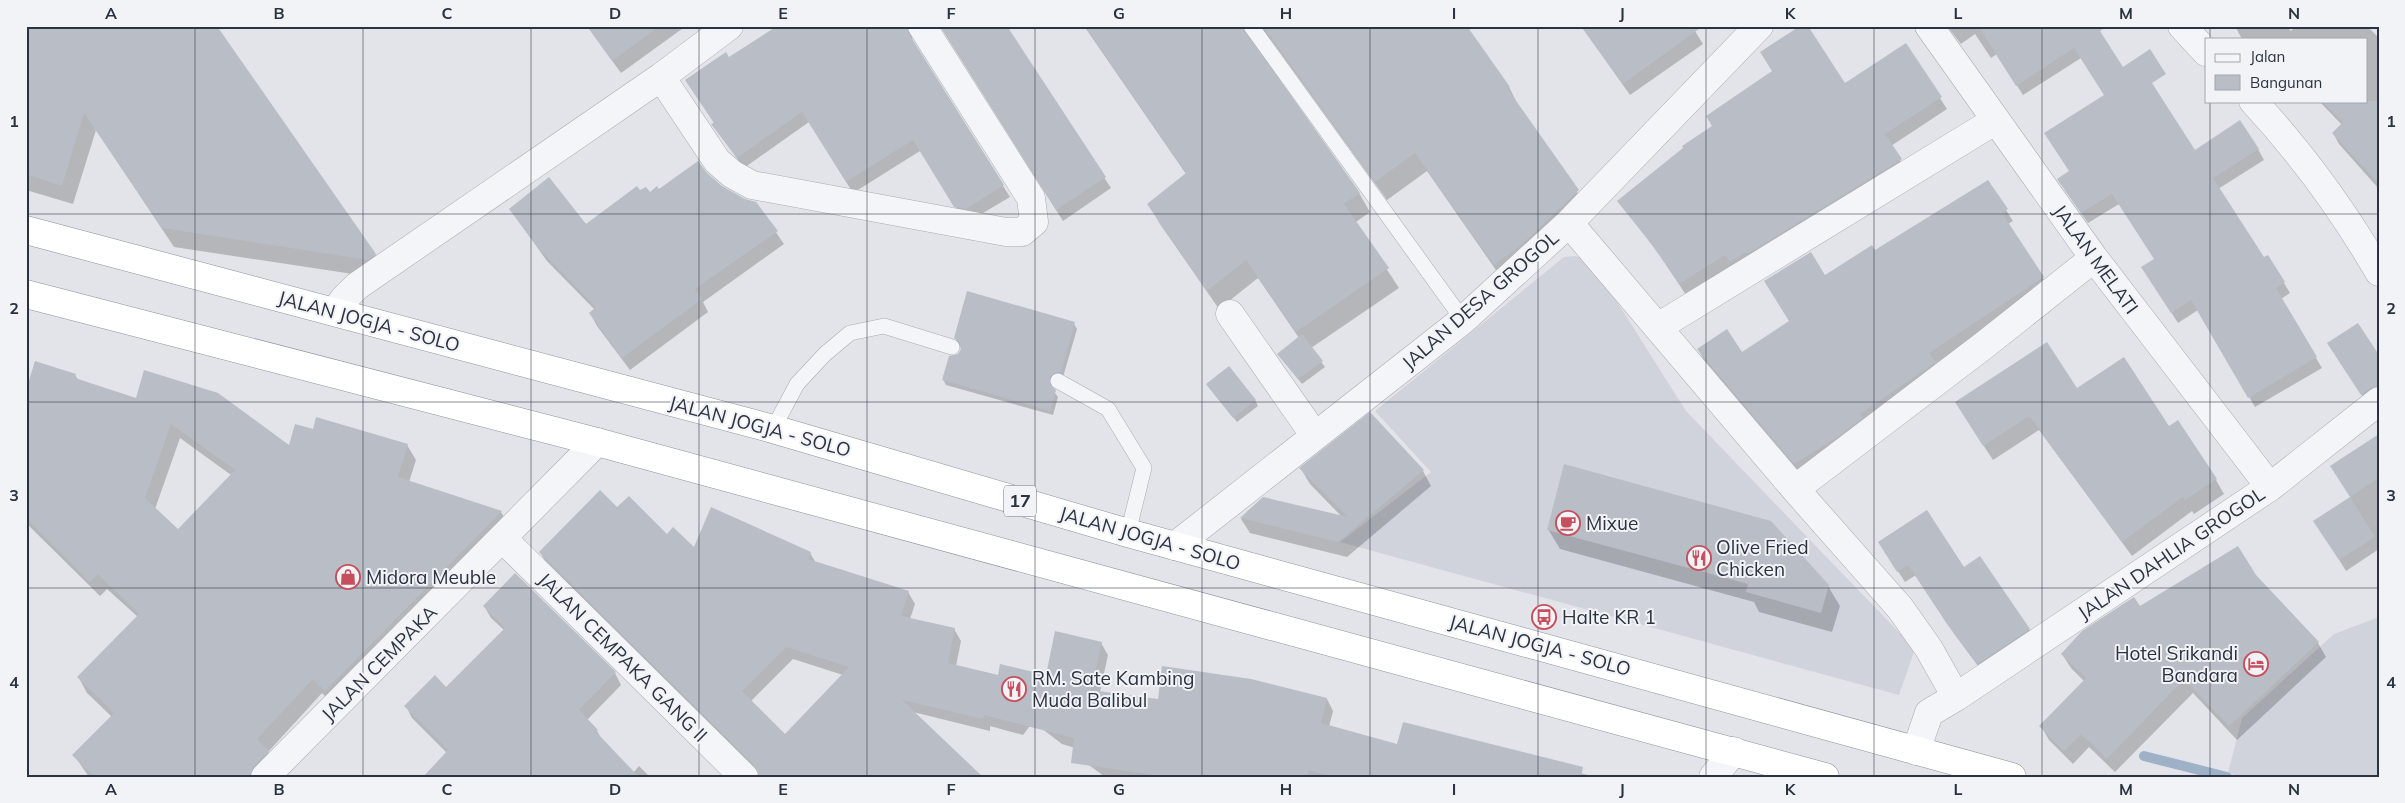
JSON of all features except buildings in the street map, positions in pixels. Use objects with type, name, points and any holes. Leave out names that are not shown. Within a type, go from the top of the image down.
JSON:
[{"type":"highway","name":"JALAN JOGJA - SOLO","points":[[26,230],[773,429],[1128,533],[1571,653],[2012,777]]},
{"type":"highway","points":[[26,294],[598,442],[1825,777]]},
{"type":"street","points":[[335,312],[344,299],[357,286],[661,77],[729,26]]},
{"type":"street","points":[[661,77],[717,161],[732,174],[752,185],[1006,232],[1022,232],[1034,222],[1031,198],[922,26]]},
{"type":"street","name":"JALAN DESA GROGOL","points":[[1175,546],[1463,320],[1569,223],[1759,26]]},
{"type":"street","name":"JALAN MELATI","points":[[1929,26],[2094,258],[2270,487]]},
{"type":"street","points":[[2182,26],[2205,51]]},
{"type":"street","points":[[2254,102],[2307,163],[2346,216],[2379,272]]},
{"type":"street","points":[[1658,327],[1996,120]]},
{"type":"street","points":[[1569,223],[1795,489],[1900,608],[1929,649],[1956,697]]},
{"type":"street","points":[[1795,489],[1983,346],[2094,258]]},
{"type":"street","points":[[1230,314],[1315,436]]},
{"type":"street","name":"JALAN DAHLIA GROGOL","points":[[1916,751],[1929,713],[1956,697],[2270,487],[2379,402]]},
{"type":"street","name":"JALAN CEMPAKA","points":[[266,777],[598,442]]},
{"type":"street","name":"JALAN CEMPAKA GANG II","points":[[502,538],[744,777]]},
{"type":"street","points":[[1713,777],[1734,752]]},
{"type":"lane","points":[[1251,26],[1463,320]]},
{"type":"lane","points":[[773,429],[797,384],[825,354],[850,333],[884,326],[952,347]]},
{"type":"lane","points":[[1058,381],[1108,409],[1144,468],[1128,533]]},
{"type":"shaded area","points":[[1575,256],[1584,259],[1602,278],[1686,411],[1915,649],[1899,695],[1340,542],[1431,472],[1375,411],[1564,257]]},
{"type":"shaded area","points":[[2379,617],[2379,777],[2243,777],[2228,773],[2242,718],[2334,634]]},
{"type":"waterway","points":[[2144,756],[2227,777]]},
{"type":"place","name":"Mixue","points":[[1568,523]]},
{"type":"place","name":"Olive Fried Chicken","points":[[1699,558]]},
{"type":"place","name":"Midora Meuble","points":[[348,577]]},
{"type":"place","name":"Halte KR 1","points":[[1544,617]]},
{"type":"place","name":"Hotel Srikandi Bandara","points":[[2256,664]]},
{"type":"place","name":"RM. Sate Kambing Muda Balibul","points":[[1014,689]]}]
